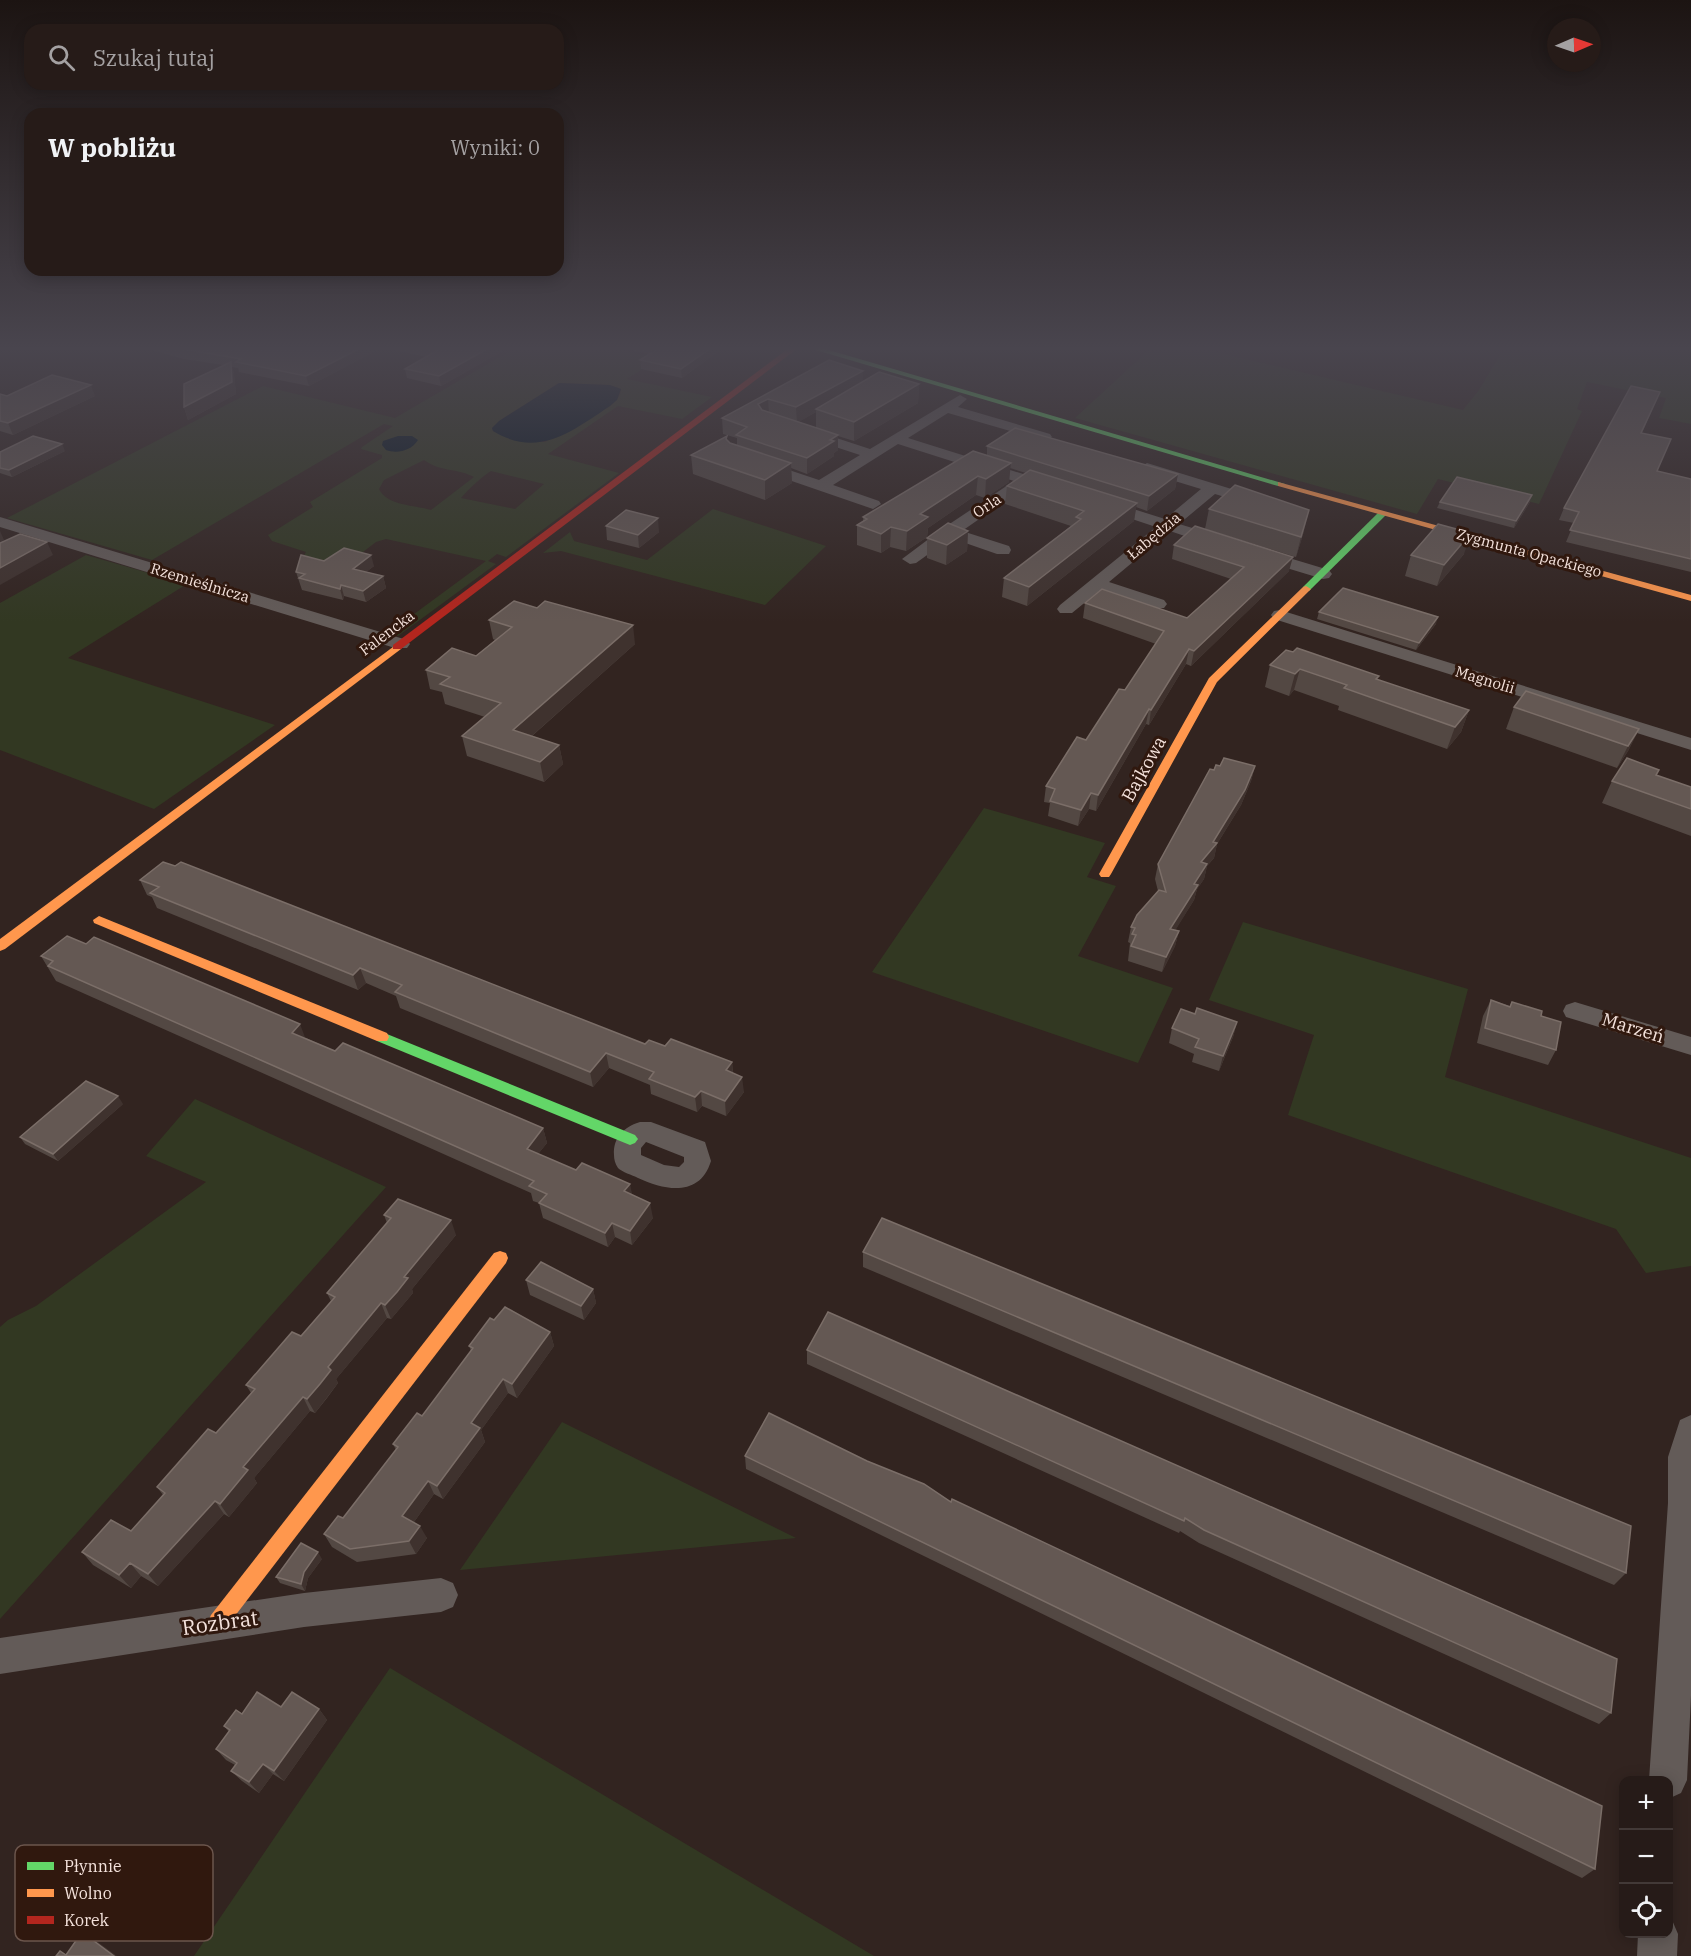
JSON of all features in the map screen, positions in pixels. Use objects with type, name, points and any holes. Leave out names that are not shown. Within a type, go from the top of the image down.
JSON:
[{"type":"street","name":"Falencka","points":[[0,946],[672,439]]},
{"type":"street","points":[[828,439],[872,454]]},
{"type":"street","points":[[821,486],[897,439]]},
{"type":"street","points":[[898,439],[1069,494]]},
{"type":"street","points":[[1051,439],[1057,441]]},
{"type":"street","name":"Zygmunta Opackiego","points":[[1126,439],[1691,598]]},
{"type":"street","points":[[747,461],[873,504]]},
{"type":"street","points":[[1134,465],[1271,506]]},
{"type":"street","name":"Orla","points":[[910,559],[1026,480]]},
{"type":"street","name":"Łabędzia","points":[[1066,609],[1212,488]]},
{"type":"street","points":[[1091,501],[1323,574]]},
{"type":"street","name":"Bajkowa","points":[[1105,874],[1213,680],[1383,513]]},
{"type":"street","name":"Rzemieślnicza","points":[[0,522],[400,644]]},
{"type":"street","name":"Orla","points":[[948,532],[1003,550]]},
{"type":"street","points":[[18,542],[35,533]]},
{"type":"street","points":[[1096,584],[1158,604]]},
{"type":"street","name":"Magnolii","points":[[1280,615],[1691,744]]},
{"type":"street","points":[[99,920],[630,1139]]},
{"type":"street","name":"Marzeń","points":[[1575,1011],[1691,1046]]},
{"type":"street","points":[[218,1623],[500,1258]]},
{"type":"street","points":[[1668,1776],[1684,1503],[1684,1457],[1691,1430]]},
{"type":"street","name":"Rozbrat","points":[[0,1656],[304,1610],[441,1595]]},
{"type":"street","points":[[1657,1956],[1658,1938]]},
{"type":"green space","points":[[160,439],[358,439],[152,560],[7,518]]},
{"type":"green space","points":[[373,439],[515,439],[545,442],[550,439],[569,439],[548,454],[619,473],[506,557],[497,554],[488,561],[496,564],[398,636],[385,633],[391,631],[486,561],[386,539],[376,542],[354,559],[298,572],[298,565],[306,552],[272,541],[268,535],[313,507],[310,502],[382,458],[382,455],[361,449]],"holes":[[[424,460],[430,464],[474,477],[431,510],[395,502],[383,495],[379,489],[384,480]],[[491,471],[544,484],[515,509],[461,498]]]},
{"type":"green space","points":[[1151,439],[1569,439],[1539,504],[1438,479],[1417,514]]},
{"type":"green space","points":[[713,509],[826,546],[765,605],[561,551],[543,553],[570,532],[574,541],[647,560]]},
{"type":"green space","points":[[86,555],[187,584],[68,658],[275,725],[154,809],[0,750],[0,603]]},
{"type":"green space","points":[[984,808],[1105,843],[1087,877],[1116,886],[1078,956],[1173,988],[1138,1063],[872,972]]},
{"type":"green space","points":[[1243,922],[1468,989],[1445,1077],[1691,1158],[1691,1266],[1646,1273],[1616,1229],[1288,1115],[1314,1035],[1209,1000]]},
{"type":"green space","points":[[195,1099],[386,1187],[0,1619],[0,1327],[8,1320],[36,1306],[206,1182],[146,1156]]},
{"type":"green space","points":[[562,1422],[796,1538],[460,1570]]},
{"type":"green space","points":[[390,1668],[874,1956],[194,1956],[204,1941],[213,1941],[213,1928]]},
{"type":"water","points":[[511,439],[550,439],[540,442]]},
{"type":"water","points":[[418,440],[412,447],[395,452],[386,450],[382,445],[383,441]]},
{"type":"building","points":[[26,439],[45,439],[62,444],[9,470],[0,468],[0,452]]},
{"type":"building","points":[[721,439],[726,439],[730,443],[791,463],[765,480],[691,455]]},
{"type":"building","points":[[749,439],[834,441],[807,458]]},
{"type":"building","points":[[997,439],[1055,439],[1178,474],[1149,496],[987,446]]},
{"type":"building","points":[[1602,439],[1671,439],[1657,471],[1691,479],[1691,559],[1570,530],[1579,512],[1564,508]]},
{"type":"building","points":[[973,451],[1011,463],[986,479],[978,476],[920,514],[928,517],[907,531],[891,527],[881,534],[857,525],[867,519],[863,517]]},
{"type":"building","points":[[1030,470],[1137,503],[1029,587],[1004,578],[1081,519],[1076,517],[1084,511],[1007,486]]},
{"type":"building","points":[[1457,477],[1532,495],[1516,521],[1440,502]]},
{"type":"building","points":[[1235,485],[1309,510],[1301,537],[1209,509]]},
{"type":"building","points":[[626,510],[658,518],[638,535],[606,526]]},
{"type":"building","points":[[948,523],[968,531],[947,545],[927,538]]},
{"type":"building","points":[[1438,524],[1471,533],[1444,565],[1411,555]]},
{"type":"building","points":[[1195,526],[1293,557],[1194,651],[1189,649],[1151,710],[1149,709],[1098,795],[1091,793],[1081,810],[1050,801],[1055,789],[1046,786],[1077,737],[1086,740],[1119,689],[1125,690],[1164,631],[1085,603],[1102,589],[1187,618],[1244,567],[1174,545]]},
{"type":"building","points":[[20,534],[47,542],[0,568],[0,543]]},
{"type":"building","points":[[344,548],[371,555],[353,569],[383,576],[363,591],[341,585],[340,589],[299,578],[305,574],[296,572],[301,555],[324,561]]},
{"type":"building","points":[[1343,588],[1438,617],[1419,643],[1319,612]]},
{"type":"building","points":[[514,601],[537,608],[545,601],[633,625],[513,730],[559,745],[540,762],[462,736],[501,703],[440,684],[450,677],[426,670],[452,648],[476,656],[512,627],[489,620]]},
{"type":"building","points":[[1297,648],[1379,676],[1376,679],[1469,710],[1455,727],[1344,688],[1347,685],[1300,669],[1295,674],[1270,665],[1286,650],[1293,652]]},
{"type":"building","points":[[1526,691],[1639,729],[1628,746],[1514,707]]},
{"type":"building","points":[[1224,758],[1255,766],[1245,790],[1213,842],[1217,843],[1201,862],[1207,864],[1194,884],[1198,885],[1170,929],[1179,931],[1166,957],[1131,946],[1136,935],[1132,934],[1135,928],[1131,927],[1137,915],[1159,890],[1166,892],[1158,864],[1210,769],[1214,770],[1216,765],[1220,766]]},
{"type":"building","points":[[1627,758],[1659,770],[1656,775],[1691,787],[1691,809],[1612,781]]},
{"type":"building","points":[[163,862],[175,866],[181,862],[645,1044],[649,1040],[665,1046],[671,1039],[732,1062],[726,1070],[742,1077],[725,1101],[701,1091],[695,1097],[649,1079],[654,1072],[606,1053],[590,1072],[395,992],[402,985],[360,968],[353,975],[150,893],[159,887],[140,880]]},
{"type":"building","points":[[67,936],[86,944],[94,937],[300,1024],[292,1033],[335,1051],[343,1043],[543,1128],[527,1149],[576,1170],[582,1163],[630,1184],[624,1191],[650,1203],[630,1231],[612,1223],[605,1233],[539,1203],[547,1194],[529,1186],[534,1181],[48,966],[53,961],[41,956]]},
{"type":"building","points":[[1491,1000],[1510,1007],[1512,1002],[1542,1011],[1541,1016],[1561,1022],[1556,1050],[1485,1028]]},
{"type":"building","points":[[1197,1008],[1237,1022],[1223,1056],[1195,1047],[1199,1039],[1172,1028],[1181,1009],[1195,1014]]},
{"type":"building","points":[[86,1081],[118,1096],[53,1154],[20,1137]]},
{"type":"building","points":[[398,1199],[451,1220],[404,1277],[408,1278],[397,1292],[385,1305],[381,1303],[328,1367],[331,1370],[320,1384],[307,1399],[303,1397],[243,1467],[248,1470],[220,1504],[215,1501],[148,1574],[130,1563],[119,1575],[82,1552],[111,1520],[131,1531],[165,1493],[157,1487],[208,1429],[216,1433],[255,1389],[246,1385],[292,1332],[301,1336],[335,1297],[327,1293],[391,1218],[384,1215]]},
{"type":"building","points":[[882,1218],[1631,1526],[1626,1573],[863,1252]]},
{"type":"building","points":[[541,1262],[593,1289],[581,1306],[526,1280]]},
{"type":"building","points":[[505,1307],[550,1332],[512,1384],[503,1379],[471,1423],[480,1428],[437,1486],[428,1481],[402,1516],[420,1526],[409,1541],[350,1549],[324,1534],[338,1516],[343,1518],[398,1447],[393,1444],[417,1413],[422,1416],[473,1348],[469,1346],[490,1318],[494,1320]]},
{"type":"building","points":[[828,1312],[1617,1659],[1611,1713],[1204,1530],[1185,1518],[1184,1521],[807,1350]]},
{"type":"building","points":[[769,1413],[867,1461],[924,1484],[951,1502],[952,1499],[1602,1806],[1595,1869],[745,1456]]},
{"type":"building","points":[[301,1543],[318,1552],[304,1572],[301,1584],[276,1577]]},
{"type":"building","points":[[257,1692],[281,1707],[292,1692],[319,1709],[274,1771],[263,1764],[249,1782],[231,1771],[237,1763],[216,1749],[230,1730],[224,1726],[236,1710],[242,1714]]},
{"type":"building","points":[[76,1941],[94,1941],[114,1956],[56,1956],[60,1951],[66,1955]]},
{"type":"traffic: fast","points":[[1127,439],[1281,484]]},
{"type":"traffic: fast","points":[[1306,589],[1383,513]]},
{"type":"traffic: fast","points":[[382,1037],[630,1139]]},
{"type":"traffic: slow","points":[[1281,484],[1691,598]]},
{"type":"traffic: slow","points":[[1105,874],[1213,680],[1306,589]]},
{"type":"traffic: slow","points":[[0,946],[397,647]]},
{"type":"traffic: slow","points":[[99,920],[382,1037]]},
{"type":"traffic: slow","points":[[218,1622],[500,1258]]},
{"type":"traffic: jam","points":[[397,647],[673,439]]}]
